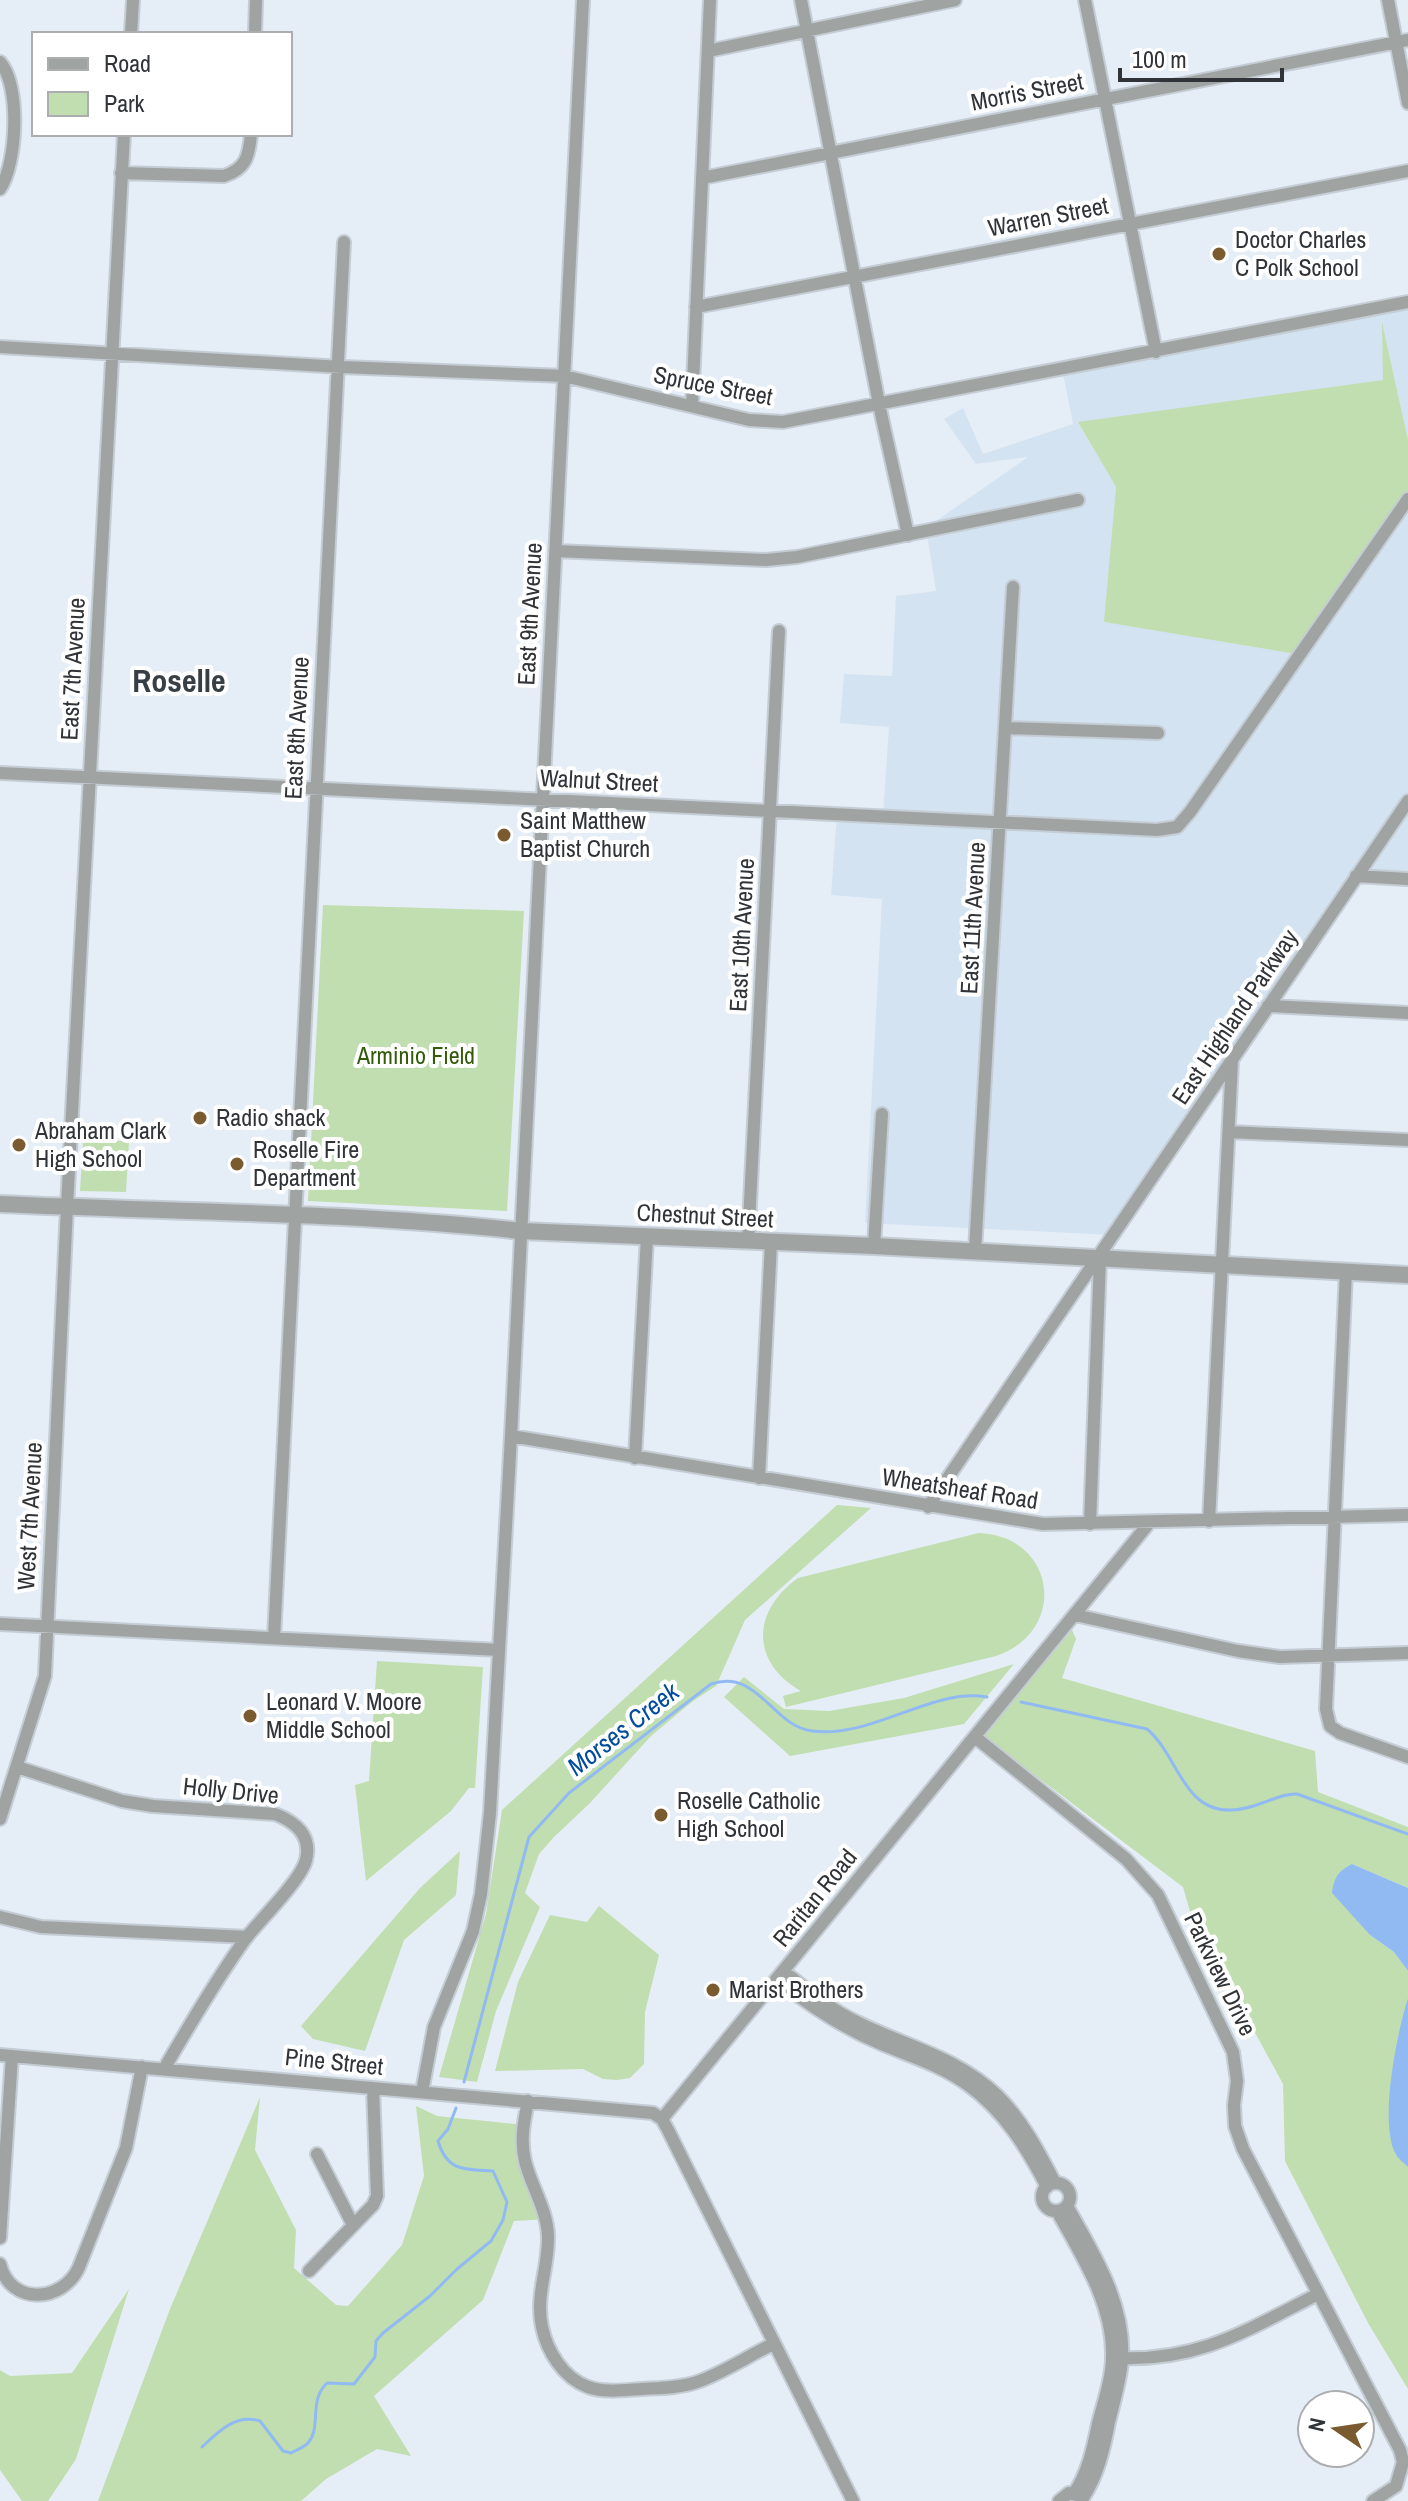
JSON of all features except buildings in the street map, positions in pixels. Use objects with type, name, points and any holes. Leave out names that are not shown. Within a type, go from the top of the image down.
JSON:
[{"type":"street","points":[[131,32],[133,0]]},
{"type":"street","points":[[255,32],[256,0]]},
{"type":"street","name":"East 9th Avenue","points":[[422,2092],[431,2039],[473,1931],[481,1894],[490,1813],[583,0]]},
{"type":"street","points":[[692,406],[710,0]]},
{"type":"street","points":[[801,0],[879,404],[908,535]]},
{"type":"street","points":[[708,51],[955,0]]},
{"type":"street","points":[[1085,0],[1156,352]]},
{"type":"street","points":[[1388,0],[1402,42],[1408,103]]},
{"type":"street","name":"Morris Street","points":[[702,178],[1402,42]]},
{"type":"street","points":[[0,62],[5,67],[13,96],[14,132],[9,166],[0,189]]},
{"type":"street","name":"East 7th Avenue","points":[[67,1207],[124,136]]},
{"type":"street","points":[[121,173],[224,176],[237,172],[247,158],[251,136]]},
{"type":"street","name":"Warren Street","points":[[696,307],[1408,171]]},
{"type":"street","name":"East 8th Avenue","points":[[274,1638],[344,242]]},
{"type":"street","name":"Spruce Street","points":[[0,347],[338,367],[564,376],[749,420],[783,422],[1408,302]]},
{"type":"street","name":"Walnut Street","points":[[0,773],[1157,830],[1177,827],[1408,499]]},
{"type":"street","points":[[556,551],[766,560],[797,557],[1078,500]]},
{"type":"street","name":"East 11th Avenue","points":[[975,1251],[1013,587]]},
{"type":"street","name":"East 10th Avenue","points":[[748,1242],[779,631]]},
{"type":"street","points":[[1005,728],[1158,733]]},
{"type":"street","name":"East Highland Parkway","points":[[928,1507],[1408,801]]},
{"type":"street","points":[[1356,876],[1408,879]]},
{"type":"street","points":[[1268,1006],[1408,1013]]},
{"type":"street","points":[[1209,1521],[1233,1058]]},
{"type":"street","points":[[874,1246],[882,1114]]},
{"type":"street","points":[[1229,1132],[1408,1140]]},
{"type":"street","name":"Chestnut Street","points":[[0,1204],[294,1216],[472,1225],[521,1231],[975,1251],[1408,1275]]},
{"type":"street","name":"West 7th Avenue","points":[[0,1819],[44,1684],[67,1207]]},
{"type":"street","points":[[635,1458],[647,1237]]},
{"type":"street","points":[[759,1478],[771,1243]]},
{"type":"street","points":[[1090,1524],[1100,1258]]},
{"type":"street","points":[[1346,1271],[1326,1656],[1328,1717],[1330,1726],[1340,1733],[1408,1757]]},
{"type":"street","name":"Wheatsheaf Road","points":[[511,1436],[1043,1524],[1408,1515]]},
{"type":"street","name":"Raritan Road","points":[[662,2119],[1150,1522]]},
{"type":"street","points":[[1075,1615],[1238,1651],[1280,1657],[1408,1653]]},
{"type":"street","points":[[0,1624],[499,1650]]},
{"type":"street","name":"Parkview Drive","points":[[975,1737],[1126,1859],[1158,1895],[1233,2052],[1237,2081],[1235,2126],[1243,2149],[1400,2450],[1403,2462],[1396,2486],[1373,2501]]},
{"type":"street","name":"Holly Drive","points":[[17,1767],[122,1801],[153,1806],[267,1813],[297,1826],[307,1842],[304,1866],[247,1937],[198,2009],[164,2069]]},
{"type":"street","points":[[0,1917],[41,1927],[247,1937]]},
{"type":"street","points":[[780,1975],[784,1985],[848,2029],[926,2061],[971,2087],[1006,2120],[1051,2185]]},
{"type":"street","points":[[0,2238],[6,2055]]},
{"type":"street","name":"Pine Street","points":[[6,2055],[642,2110],[662,2119]]},
{"type":"street","points":[[0,2264],[12,2285],[28,2293],[46,2295],[70,2283],[126,2148],[142,2067]]},
{"type":"street","points":[[309,2271],[373,2205],[377,2196],[373,2088]]},
{"type":"street","points":[[528,2101],[522,2137],[525,2162],[547,2221],[548,2241],[539,2296],[541,2323],[546,2345],[556,2361],[575,2380],[587,2387],[606,2391],[672,2387],[697,2382],[773,2344]]},
{"type":"street","points":[[662,2119],[853,2501]]},
{"type":"street","points":[[317,2154],[353,2225]]},
{"type":"street","points":[[1051,2185],[1064,2185],[1069,2192],[1062,2208],[1049,2209],[1044,2203],[1042,2194],[1051,2185]]},
{"type":"street","points":[[1059,2501],[1065,2494],[1080,2497],[1097,2472],[1103,2453],[1121,2324],[1116,2306],[1062,2208]]},
{"type":"street","points":[[1117,2358],[1166,2358],[1201,2349],[1318,2294]]},
{"type":"shaded area","points":[[1408,297],[1408,440],[1383,327],[1383,380],[1081,427],[1116,487],[1105,622],[1296,654],[1408,495],[1408,875],[1360,872],[1111,1235],[865,1223],[882,899],[831,895],[837,813],[883,815],[889,727],[840,723],[844,674],[892,676],[896,596],[936,591],[926,528],[1028,457],[976,464],[944,419],[963,408],[983,454],[1073,424],[1062,368]]},
{"type":"green space","points":[[1382,322],[1408,440],[1408,495],[1296,654],[1104,622],[1116,487],[1078,422],[1383,380]]},
{"type":"green space","name":"Arminio Field","points":[[323,905],[524,911],[507,1211],[308,1201]]},
{"type":"green space","points":[[83,1140],[129,1141],[126,1192],[80,1191]]},
{"type":"green space","points":[[837,1505],[871,1508],[745,1620],[716,1686],[651,1736],[539,1854],[525,1893],[540,1907],[496,2011],[477,2082],[439,2077],[486,1914],[502,1810]]},
{"type":"green space","points":[[979,1533],[1005,1538],[1024,1550],[1037,1567],[1044,1586],[1043,1607],[1035,1627],[1019,1644],[996,1656],[786,1707],[783,1696],[801,1691],[773,1666],[763,1636],[765,1621],[783,1591],[798,1578]]},
{"type":"green space","points":[[1072,1630],[1076,1639],[1062,1678],[1315,1751],[1318,1792],[1408,1827],[1408,1888],[1352,1864],[1370,1935],[1394,1952],[1408,1971],[1408,1998],[1391,2080],[1395,2154],[1408,2167],[1408,2389],[1368,2323],[1285,2161],[1283,2084],[1191,1915],[1183,1887],[983,1736]]},
{"type":"green space","points":[[377,1661],[483,1667],[475,1788],[469,1788],[451,1811],[366,1881],[355,1785],[369,1781]]},
{"type":"green space","points":[[1014,1664],[964,1724],[790,1756],[724,1697],[744,1677],[784,1709],[829,1711],[904,1698]]},
{"type":"green space","points":[[460,1851],[456,1895],[404,1940],[365,2051],[313,2039],[301,2026],[420,1888]]},
{"type":"green space","points":[[599,1906],[659,1955],[645,2012],[644,2064],[630,2078],[617,2080],[603,2079],[583,2069],[495,2071],[518,1982],[550,1915],[587,1922]]},
{"type":"green space","points":[[260,2097],[255,2150],[296,2230],[294,2268],[336,2305],[348,2306],[402,2245],[424,2176],[416,2106],[437,2116],[526,2125],[523,2149],[548,2219],[514,2221],[483,2300],[374,2396],[411,2456],[377,2449],[326,2479],[301,2501],[98,2501],[170,2309]]},
{"type":"green space","points":[[129,2289],[76,2459],[48,2501],[22,2501],[0,2470],[0,2370],[10,2376],[72,2373]]},
{"type":"water","points":[[1352,1864],[1408,1888],[1408,1971],[1394,1952],[1370,1935],[1332,1893],[1338,1876]]},
{"type":"water","points":[[1408,1998],[1408,2167],[1395,2153],[1389,2099],[1399,2032]]},
{"type":"waterway","name":"Morses Creek","points":[[464,2082],[529,1837],[569,1793],[711,1684],[727,1681],[741,1684],[798,1727],[812,1731],[857,1728],[945,1699],[987,1697]]},
{"type":"waterway","name":"Morses Creek","points":[[1021,1702],[1147,1729],[1158,1740],[1192,1792],[1202,1802],[1215,1808],[1240,1809],[1297,1794],[1408,1834]]},
{"type":"waterway","name":"Morses Creek","points":[[202,2447],[228,2425],[251,2419],[260,2421],[283,2451],[291,2453],[305,2446],[312,2437],[318,2398],[327,2383],[354,2384],[375,2357],[376,2341],[383,2333],[491,2241],[503,2220],[507,2202],[493,2171],[466,2169],[452,2164],[438,2141],[448,2129],[456,2108]]},
{"type":"place","name":"Doctor Charles C Polk School","points":[[1219,254]]},
{"type":"place","name":"Saint Matthew Baptist Church","points":[[504,835]]},
{"type":"place","name":"Radio shack","points":[[200,1118]]},
{"type":"place","name":"Abraham Clark High School","points":[[19,1145]]},
{"type":"place","name":"Roselle Fire Department","points":[[237,1164]]},
{"type":"place","name":"Leonard V. Moore Middle School","points":[[250,1716]]},
{"type":"place","name":"Roselle Catholic High School","points":[[661,1815]]},
{"type":"place","name":"Marist Brothers","points":[[713,1990]]},
{"type":"district","name":"Roselle","points":[[179,681]]}]
